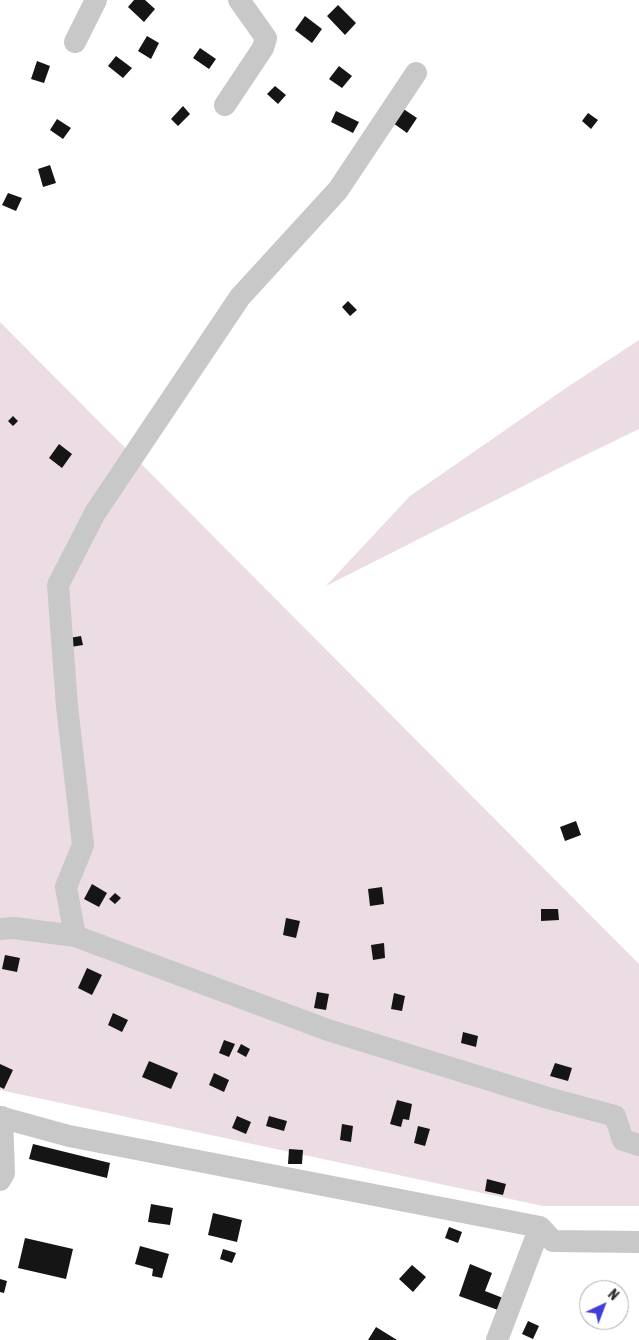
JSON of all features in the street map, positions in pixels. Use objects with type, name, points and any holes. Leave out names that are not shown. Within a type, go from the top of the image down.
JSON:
[{"type":"street","points":[[75,42],[96,0]]},
{"type":"street","points":[[225,105],[262,48],[266,38],[239,0]]},
{"type":"street","points":[[74,936],[66,887],[83,845],[67,706],[58,585],[94,513],[240,297],[338,190],[416,73]]},
{"type":"street","points":[[0,929],[14,928],[74,936],[328,1030],[548,1098],[615,1116],[623,1140],[639,1145]]},
{"type":"street","points":[[0,1180],[4,1172],[1,1117],[69,1136],[540,1227],[553,1241],[639,1242]]},
{"type":"street","points":[[497,1340],[540,1227]]},
{"type":"shaded area","points":[[0,322],[639,964],[639,1206],[543,1206],[0,1090]]},
{"type":"shaded area","points":[[639,340],[639,429],[326,586],[410,496]]},
{"type":"building","points":[[134,0],[145,0],[155,9],[144,22],[128,7]]},
{"type":"building","points":[[338,5],[356,23],[345,35],[327,16]]},
{"type":"building","points":[[305,16],[322,29],[312,43],[295,30]]},
{"type":"building","points":[[147,36],[159,43],[151,59],[138,51]]},
{"type":"building","points":[[200,48],[216,59],[209,69],[193,58]]},
{"type":"building","points":[[116,56],[132,68],[123,78],[108,66]]},
{"type":"building","points":[[37,61],[50,66],[44,83],[31,79]]},
{"type":"building","points":[[339,66],[352,76],[342,88],[329,79]]},
{"type":"building","points":[[275,86],[286,95],[278,104],[267,94]]},
{"type":"building","points":[[183,106],[190,114],[178,126],[171,119]]},
{"type":"building","points":[[402,108],[417,118],[407,133],[393,123]]},
{"type":"building","points":[[336,111],[359,122],[353,133],[331,122]]},
{"type":"building","points":[[588,113],[598,120],[591,129],[582,121]]},
{"type":"building","points":[[57,119],[71,128],[63,139],[50,130]]},
{"type":"building","points":[[50,165],[56,183],[43,187],[38,169]]},
{"type":"building","points":[[8,193],[22,198],[16,211],[2,205]]},
{"type":"building","points":[[348,301],[357,310],[350,316],[342,307]]},
{"type":"building","points":[[13,416],[18,421],[13,426],[8,421]]},
{"type":"building","points":[[59,444],[72,454],[62,468],[49,458]]},
{"type":"building","points":[[81,636],[83,645],[71,647],[69,638]]},
{"type":"building","points":[[576,821],[581,835],[565,841],[560,827]]},
{"type":"building","points":[[92,884],[107,893],[99,907],[84,899]]},
{"type":"building","points":[[382,887],[384,904],[370,906],[368,889]]},
{"type":"building","points":[[115,893],[121,898],[115,904],[109,899]]},
{"type":"building","points":[[541,909],[558,909],[559,920],[541,921]]},
{"type":"building","points":[[286,918],[300,921],[296,938],[283,935]]},
{"type":"building","points":[[384,943],[385,958],[373,960],[371,945]]},
{"type":"building","points":[[5,955],[20,958],[17,972],[2,969]]},
{"type":"building","points":[[87,968],[102,975],[92,995],[78,988]]},
{"type":"building","points":[[317,992],[329,994],[326,1010],[314,1008]]},
{"type":"building","points":[[394,993],[405,996],[402,1011],[391,1009]]},
{"type":"building","points":[[113,1013],[128,1020],[122,1032],[108,1025]]},
{"type":"building","points":[[463,1032],[478,1036],[476,1047],[461,1043]]},
{"type":"building","points":[[224,1040],[235,1044],[229,1057],[219,1053]]},
{"type":"building","points":[[241,1044],[250,1049],[246,1057],[237,1052]]},
{"type":"building","points":[[149,1061],[178,1073],[171,1089],[142,1077]]},
{"type":"building","points":[[555,1063],[572,1068],[568,1081],[550,1076]]},
{"type":"building","points":[[0,1064],[13,1070],[4,1089],[0,1087]]},
{"type":"building","points":[[214,1073],[229,1080],[224,1092],[209,1085]]},
{"type":"building","points":[[397,1100],[412,1104],[409,1120],[403,1119],[401,1127],[390,1124]]},
{"type":"building","points":[[237,1116],[251,1122],[246,1134],[232,1128]]},
{"type":"building","points":[[269,1116],[287,1121],[284,1131],[266,1126]]},
{"type":"building","points":[[342,1124],[353,1126],[351,1142],[340,1140]]},
{"type":"building","points":[[418,1126],[430,1129],[425,1146],[414,1143]]},
{"type":"building","points":[[33,1144],[110,1163],[107,1178],[29,1159]]},
{"type":"building","points":[[289,1149],[303,1150],[302,1164],[288,1164]]},
{"type":"building","points":[[487,1179],[506,1184],[503,1195],[485,1191]]},
{"type":"building","points":[[151,1204],[173,1208],[170,1225],[148,1222]]},
{"type":"building","points":[[213,1213],[242,1220],[237,1242],[208,1235]]},
{"type":"building","points":[[449,1227],[462,1232],[458,1243],[445,1238]]},
{"type":"building","points":[[25,1238],[73,1249],[66,1279],[18,1268]]},
{"type":"building","points":[[140,1246],[169,1254],[162,1278],[152,1276],[153,1269],[135,1264]]},
{"type":"building","points":[[223,1249],[236,1253],[232,1263],[220,1259]]},
{"type":"building","points":[[470,1264],[492,1273],[485,1291],[503,1298],[498,1310],[459,1296]]},
{"type":"building","points":[[412,1265],[426,1277],[413,1292],[399,1279]]},
{"type":"building","points":[[0,1279],[7,1281],[4,1293],[0,1292]]},
{"type":"building","points":[[528,1321],[539,1326],[533,1339],[522,1334]]},
{"type":"building","points":[[376,1327],[397,1340],[368,1340]]}]
